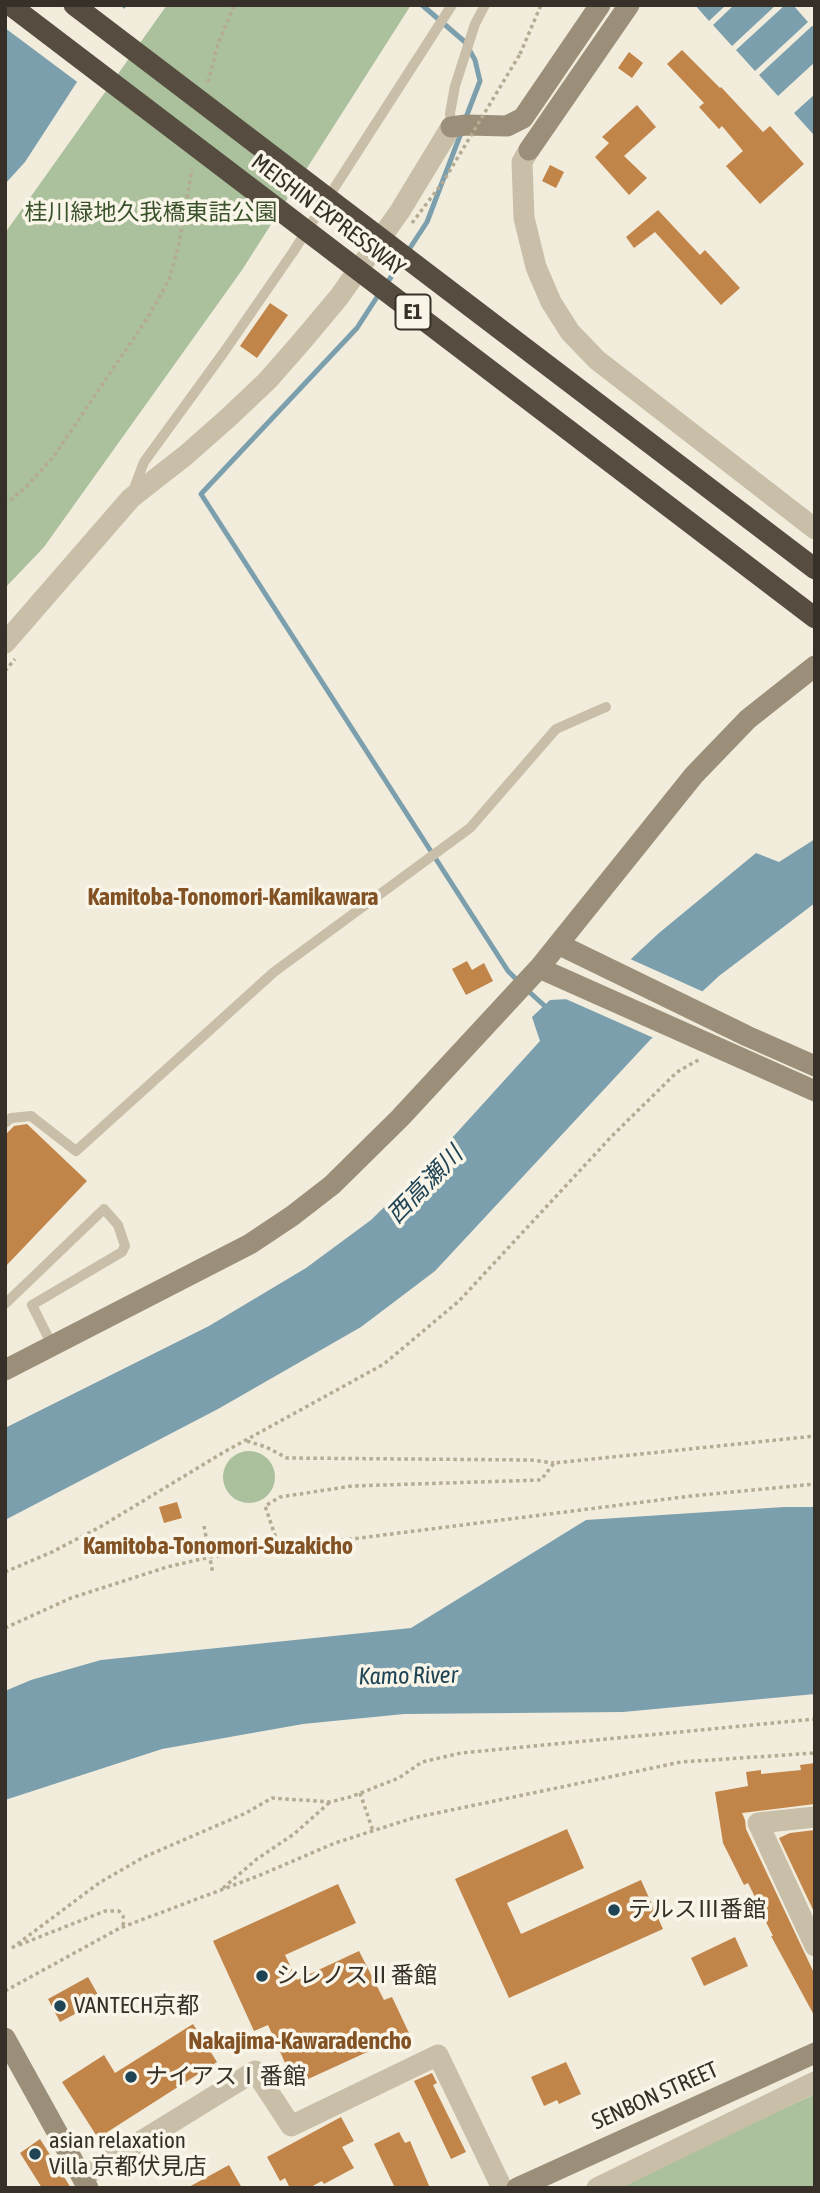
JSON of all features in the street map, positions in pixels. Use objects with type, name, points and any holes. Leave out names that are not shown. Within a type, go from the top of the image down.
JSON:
[{"type":"highway","name":"MEISHIN EXPRESSWAY","points":[[10,5],[815,618]]},
{"type":"highway","name":"MEISHIN EXPRESSWAY","points":[[74,5],[815,569]]},
{"type":"street","points":[[5,643],[131,498],[229,417],[268,380],[303,340],[339,297],[400,211],[451,127],[507,126],[518,122],[600,5]]},
{"type":"street","points":[[629,5],[522,162],[524,218],[536,267],[551,302],[570,332],[597,360],[815,529]]},
{"type":"street","points":[[5,1370],[250,1244],[312,1202],[353,1166],[400,1118],[539,968],[694,775],[748,719],[815,666]]},
{"type":"street","points":[[560,944],[747,1036],[815,1066]]},
{"type":"street","points":[[539,968],[815,1091]]},
{"type":"street","points":[[728,1053],[747,1036]]},
{"type":"street","points":[[815,1817],[758,1823],[815,1946]]},
{"type":"street","points":[[5,2038],[85,2182],[256,2071],[291,2126],[438,2055],[502,2188]]},
{"type":"street","name":"SENBON STREET","points":[[517,2188],[815,2053]]},
{"type":"street","points":[[597,2188],[815,2082]]},
{"type":"lane","points":[[131,498],[144,463],[225,352],[293,252],[452,5]]},
{"type":"lane","points":[[451,127],[450,113],[456,86],[475,24],[485,5]]},
{"type":"lane","points":[[5,1123],[11,1118],[31,1116],[76,1151],[274,972],[470,828],[556,729],[606,707]]},
{"type":"lane","points":[[5,1304],[104,1209],[118,1225],[125,1246],[122,1252],[32,1305],[52,1345]]},
{"type":"path","points":[[206,93],[218,44],[234,5]]},
{"type":"path","points":[[412,223],[443,182],[520,54],[541,5]]},
{"type":"path","points":[[5,505],[26,487],[54,456],[141,327],[169,280],[183,226],[194,161]]},
{"type":"path","points":[[5,1572],[100,1527],[224,1452],[384,1364],[459,1301],[611,1138],[677,1072],[728,1053]]},
{"type":"path","points":[[247,1441],[287,1458],[531,1460],[554,1463],[815,1436]]},
{"type":"path","points":[[280,1550],[265,1506],[280,1497],[352,1486],[541,1480],[554,1463]]},
{"type":"path","points":[[5,1628],[71,1598],[167,1567],[210,1557],[691,1496],[815,1484]]},
{"type":"path","points":[[204,1525],[213,1574]]},
{"type":"path","points":[[12,1948],[99,1883],[144,1857],[246,1814],[272,1798],[330,1802],[400,1778],[422,1762],[461,1753],[815,1719]]},
{"type":"path","points":[[5,1991],[120,1928],[335,1843],[413,1818],[681,1762],[815,1753]]},
{"type":"path","points":[[360,1793],[373,1831]]},
{"type":"path","points":[[218,1891],[257,1859],[294,1834],[330,1802]]},
{"type":"path","points":[[5,1951],[105,1911],[119,1912],[123,1916],[124,1922],[120,1928]]},
{"type":"green space","name":"桂川緑地久我橋東詰公園","points":[[167,5],[411,5],[242,270],[44,547],[5,588],[5,233]]},
{"type":"green space","points":[[249,1451],[259,1453],[267,1459],[273,1467],[273,1487],[267,1495],[259,1501],[249,1503],[239,1501],[231,1495],[225,1487],[223,1477],[225,1467],[231,1459],[239,1453]]},
{"type":"green space","points":[[815,2094],[815,2188],[614,2188]]},
{"type":"water","points":[[5,5],[127,5],[25,162],[5,184]]},
{"type":"water","points":[[695,5],[726,5],[709,21]]},
{"type":"water","points":[[734,5],[776,5],[732,46],[713,25]]},
{"type":"water","points":[[785,5],[793,5],[808,22],[755,71],[736,50]]},
{"type":"water","points":[[812,26],[815,28],[815,62],[778,96],[759,75]]},
{"type":"water","points":[[815,94],[815,133],[813,134],[794,113]]},
{"type":"water","name":"西高瀬川","points":[[815,839],[815,903],[719,976],[650,1040],[435,1271],[361,1327],[218,1409],[5,1520],[5,1428],[209,1326],[306,1268],[371,1220],[432,1160],[540,1041],[532,1017],[550,1000],[589,998],[659,933],[756,853],[779,862]]},
{"type":"water","name":"Kamo River","points":[[815,1507],[815,1694],[623,1712],[404,1714],[303,1724],[162,1749],[5,1800],[5,1691],[31,1680],[101,1660],[411,1628],[586,1520]]},
{"type":"pier","points":[[5,5],[120,5],[127,11],[80,84],[5,28]]},
{"type":"pier","points":[[628,958],[706,993],[656,1039],[559,996],[588,995]]},
{"type":"building","points":[[682,50],[763,132],[770,126],[804,164],[760,204],[726,166],[743,151],[722,126],[719,129],[699,107],[704,103],[667,64]]},
{"type":"building","points":[[629,52],[643,63],[632,78],[618,68]]},
{"type":"building","points":[[637,105],[656,127],[624,156],[647,178],[629,195],[595,157],[609,143],[602,137]]},
{"type":"building","points":[[550,165],[564,172],[556,188],[542,181]]},
{"type":"building","points":[[658,210],[700,255],[705,250],[740,288],[721,305],[655,232],[634,248],[626,237]]},
{"type":"building","points":[[270,303],[288,315],[257,358],[240,346]]},
{"type":"building","points":[[467,961],[472,970],[484,963],[493,981],[466,995],[452,969]]},
{"type":"building","points":[[27,1124],[87,1181],[5,1267],[5,1135],[14,1126]]},
{"type":"building","points":[[177,1502],[182,1518],[164,1523],[159,1507]]},
{"type":"building","points":[[815,1763],[815,1804],[742,1813],[746,1829],[815,1975],[815,2017],[771,1936],[766,1919],[748,1883],[744,1885],[723,1843],[715,1792],[748,1786],[746,1772],[761,1770],[761,1774],[801,1770],[800,1765]]},
{"type":"building","name":"テルスⅢ番館","points":[[567,1829],[584,1868],[507,1903],[521,1934],[641,1880],[663,1929],[509,1998],[455,1879]]},
{"type":"building","points":[[815,1830],[815,1914],[779,1838],[790,1833]]},
{"type":"building","name":"シレノスⅡ番館","points":[[338,1884],[356,1923],[285,1955],[297,1980],[359,1951],[384,2000],[392,1997],[409,2033],[295,2085],[268,2025],[254,2031],[213,1941]]},
{"type":"building","points":[[735,1937],[748,1966],[704,1986],[691,1958]]},
{"type":"building","points":[[88,1977],[101,2000],[60,2022],[48,1999]]},
{"type":"building","name":"ナイアスⅠ番館","points":[[193,2024],[217,2062],[98,2138],[62,2082],[104,2055],[115,2073]]},
{"type":"building","points":[[566,2062],[581,2094],[559,2104],[557,2100],[544,2106],[531,2077]]},
{"type":"building","points":[[432,2073],[437,2083],[433,2085],[466,2152],[451,2159],[414,2081]]},
{"type":"building","points":[[341,2117],[354,2141],[342,2147],[354,2168],[324,2184],[322,2181],[309,2188],[290,2188],[285,2178],[280,2181],[267,2157]]},
{"type":"building","points":[[399,2132],[405,2143],[410,2141],[430,2188],[395,2188],[374,2144]]},
{"type":"building","points":[[40,2139],[71,2188],[42,2188],[20,2153]]},
{"type":"building","points":[[229,2165],[242,2188],[187,2188]]},
{"type":"waterway","points":[[422,5],[465,42],[475,60],[480,81],[465,120]]},
{"type":"waterway","points":[[408,251],[427,222],[461,133]]},
{"type":"waterway","points":[[385,286],[403,259]]},
{"type":"waterway","points":[[379,294],[357,328],[201,494],[508,971],[519,982]]},
{"type":"waterway","points":[[526,989],[547,1008]]},
{"type":"place","name":"テルスⅢ番館","points":[[614,1910]]},
{"type":"place","name":"シレノスⅡ番館","points":[[262,1976]]},
{"type":"place","name":"VANTECH京都","points":[[60,2006]]},
{"type":"place","name":"ナイアスⅠ番館","points":[[131,2077]]},
{"type":"place","name":"asian relaxation Villa 京都伏見店","points":[[35,2154]]},
{"type":"district","name":"Kamitoba-Tonomori-Kamikawara","points":[[233,897]]},
{"type":"district","name":"Kamitoba-Tonomori-Suzakicho","points":[[218,1546]]},
{"type":"district","name":"Nakajima-Kawaradencho","points":[[300,2041]]}]
